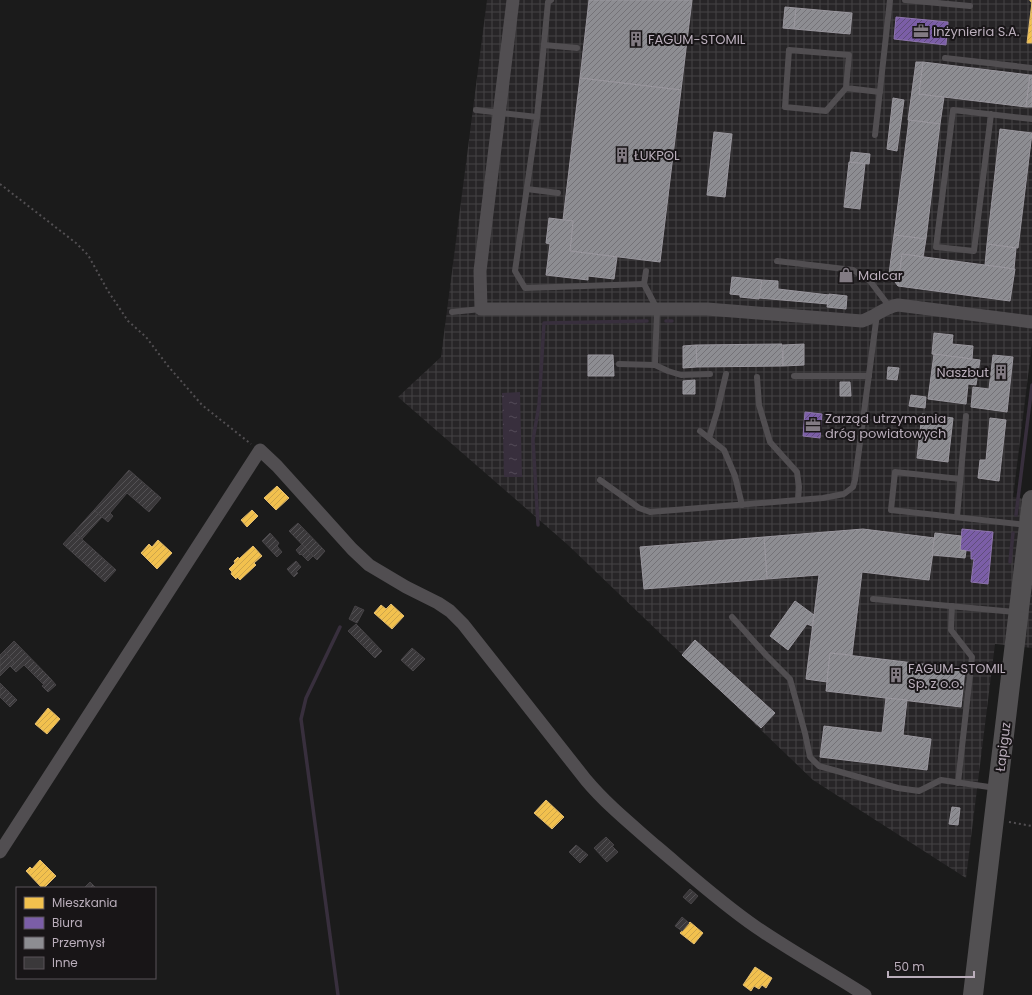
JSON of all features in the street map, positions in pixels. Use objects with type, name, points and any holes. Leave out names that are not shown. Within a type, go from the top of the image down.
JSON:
[{"type":"main road","name":"Łapiguz","points":[[973,995],[1032,500]]},
{"type":"street","points":[[513,0],[480,271],[480,309],[657,309],[735,311],[862,321],[871,318],[889,306],[898,305],[1032,322]]},
{"type":"street","points":[[0,852],[260,450],[277,466],[369,566],[438,604],[454,615],[463,624],[586,780],[603,800],[615,811],[666,855],[744,918],[784,945],[865,995]]},
{"type":"lane","points":[[551,0],[548,2],[537,117],[515,271],[525,288],[644,284]]},
{"type":"lane","points":[[875,135],[890,0]]},
{"type":"lane","points":[[905,0],[970,6]]},
{"type":"lane","points":[[544,45],[577,48]]},
{"type":"lane","points":[[789,50],[849,55],[846,88],[826,111],[785,107],[789,50]]},
{"type":"lane","points":[[945,58],[1032,68]]},
{"type":"lane","points":[[846,88],[880,92]]},
{"type":"lane","points":[[476,110],[537,117]]},
{"type":"lane","points":[[991,114],[974,251],[936,247],[953,110],[991,114],[1032,119]]},
{"type":"lane","points":[[527,189],[558,193]]},
{"type":"lane","points":[[777,261],[853,270],[870,281],[889,306]]},
{"type":"lane","points":[[646,271],[644,284],[657,309],[656,365]]},
{"type":"lane","points":[[452,312],[480,309]]},
{"type":"lane","points":[[600,480],[639,508],[650,512],[837,497],[844,494],[853,487],[857,472],[877,314]]},
{"type":"lane","points":[[619,364],[656,365],[681,375],[710,374]]},
{"type":"lane","points":[[709,438],[726,374]]},
{"type":"lane","points":[[794,376],[869,376]]},
{"type":"lane","points":[[757,377],[759,405],[770,442],[797,472],[799,487],[798,500]]},
{"type":"lane","points":[[957,517],[966,416]]},
{"type":"lane","points":[[700,431],[724,450],[735,476],[742,505]]},
{"type":"lane","points":[[960,479],[895,472],[891,510],[1029,526]]},
{"type":"lane","points":[[873,599],[1019,612]]},
{"type":"lane","points":[[952,606],[951,630],[972,657],[958,783]]},
{"type":"lane","points":[[732,617],[790,679],[810,757],[819,766],[898,788],[919,791],[941,780],[998,788]]},
{"type":"path","points":[[0,184],[76,243],[88,255],[108,291],[128,321],[146,337],[168,366],[202,405],[260,450]]},
{"type":"path","points":[[994,819],[1032,826]]},
{"type":"shaded area","points":[[487,0],[1032,0],[1032,344],[1013,497],[1032,500],[1032,648],[995,644],[966,878],[813,780],[568,545],[398,397],[441,357]]},
{"type":"water","points":[[520,392],[522,477],[504,477],[502,393]]},
{"type":"building: Mieszkania","points":[[1032,2],[1032,43],[1027,43]]},
{"type":"building: Mieszkania","points":[[277,486],[289,498],[276,510],[264,498]]},
{"type":"building: Mieszkania","points":[[252,510],[258,516],[247,527],[241,520]]},
{"type":"building: Mieszkania","points":[[158,540],[172,553],[157,569],[141,553],[149,544],[152,547]]},
{"type":"building: Mieszkania","points":[[253,546],[262,556],[254,563],[256,565],[240,580],[237,577],[236,579],[231,574],[232,572],[229,569],[238,557],[239,559]]},
{"type":"building: Mieszkania","points":[[391,604],[404,616],[392,629],[374,613],[381,605],[386,609]]},
{"type":"building: Mieszkania","points":[[48,708],[60,719],[47,734],[35,724]]},
{"type":"building: Mieszkania","points":[[546,800],[564,817],[552,829],[534,813]]},
{"type":"building: Mieszkania","points":[[40,860],[56,876],[45,887],[41,887],[26,871],[30,867],[32,869]]},
{"type":"building: Mieszkania","points":[[690,922],[703,933],[694,944],[680,933]]},
{"type":"building: Mieszkania","points":[[755,967],[772,978],[766,988],[762,985],[759,989],[754,986],[751,991],[743,985]]},
{"type":"building: Biura","name":"Inżynieria S.A.","points":[[896,17],[948,22],[946,45],[894,39]]},
{"type":"building: Biura","name":"Zarząd utrzymania dróg powiatowych","points":[[805,412],[822,414],[820,438],[803,436]]},
{"type":"building: Biura","points":[[962,529],[993,532],[988,584],[971,582],[974,559],[971,559],[971,551],[960,550]]},
{"type":"building: Przemysł","name":"FAGUM-STOMIL","points":[[589,0],[692,0],[681,90],[580,78]]},
{"type":"building: Przemysł","points":[[785,7],[796,8],[794,29],[783,28]]},
{"type":"building: Przemysł","points":[[796,8],[852,13],[850,34],[794,29]]},
{"type":"building: Przemysł","points":[[916,62],[923,62],[919,94],[944,97],[940,124],[908,120]]},
{"type":"building: Przemysł","points":[[923,62],[1030,75],[1026,107],[919,94]]},
{"type":"building: Przemysł","points":[[1030,75],[1032,75],[1032,107],[1026,107]]},
{"type":"building: Przemysł","name":"ŁUKPOL","points":[[580,78],[681,90],[660,262],[570,251],[573,221],[563,220]]},
{"type":"building: Przemysł","points":[[893,98],[904,100],[897,151],[887,149]]},
{"type":"building: Przemysł","points":[[909,120],[940,124],[926,239],[894,235]]},
{"type":"building: Przemysł","points":[[1000,129],[1032,133],[1018,248],[987,244]]},
{"type":"building: Przemysł","points":[[714,132],[732,134],[725,197],[707,195]]},
{"type":"building: Przemysł","points":[[851,152],[870,154],[869,164],[850,162]]},
{"type":"building: Przemysł","points":[[849,162],[865,164],[860,209],[844,207]]},
{"type":"building: Przemysł","points":[[549,218],[573,221],[570,251],[617,257],[614,279],[588,276],[588,280],[546,275],[550,244],[546,243]]},
{"type":"building: Przemysł","points":[[894,235],[926,239],[923,257],[902,254],[898,286],[889,274]]},
{"type":"building: Przemysł","points":[[987,244],[1016,248],[1014,269],[985,265]]},
{"type":"building: Przemysł","points":[[902,254],[1015,269],[1010,301],[898,286]]},
{"type":"building: Przemysł","points":[[732,277],[762,280],[759,299],[740,297],[740,295],[730,294]]},
{"type":"building: Przemysł","points":[[762,280],[778,281],[778,289],[829,295],[828,304],[759,298]]},
{"type":"building: Przemysł","points":[[829,294],[847,296],[846,309],[827,307]]},
{"type":"building: Przemysł","points":[[934,333],[953,335],[952,344],[973,346],[972,359],[932,354]]},
{"type":"building: Przemysł","points":[[782,344],[783,366],[697,367],[696,345]]},
{"type":"building: Przemysł","points":[[804,344],[804,365],[783,366],[783,345]]},
{"type":"building: Przemysł","points":[[696,345],[697,367],[683,368],[683,346]]},
{"type":"building: Przemysł","points":[[934,354],[980,360],[976,385],[968,384],[966,404],[928,399]]},
{"type":"building: Przemysł","points":[[588,355],[613,355],[614,376],[588,376]]},
{"type":"building: Przemysł","name":"Naszbut","points":[[993,355],[1013,357],[1007,412],[971,407],[973,387],[989,389]]},
{"type":"building: Przemysł","points":[[888,367],[899,368],[897,380],[887,379]]},
{"type":"building: Przemysł","points":[[695,380],[695,394],[683,394],[683,381]]},
{"type":"building: Przemysł","points":[[840,382],[850,382],[851,396],[840,396]]},
{"type":"building: Przemysł","points":[[911,395],[926,397],[925,408],[909,406]]},
{"type":"building: Przemysł","points":[[922,414],[953,418],[948,462],[917,458]]},
{"type":"building: Przemysł","points":[[990,418],[1006,420],[999,481],[978,478],[980,460],[986,460]]},
{"type":"building: Przemysł","points":[[863,529],[935,538],[929,580],[862,572],[852,655],[830,653],[827,682],[806,679],[819,575],[767,579],[764,537]]},
{"type":"building: Przemysł","points":[[935,533],[961,536],[960,550],[966,551],[965,558],[932,555]]},
{"type":"building: Przemysł","points":[[764,537],[767,579],[644,589],[640,547]]},
{"type":"building: Przemysł","points":[[795,601],[814,615],[812,626],[807,624],[788,650],[770,636]]},
{"type":"building: Przemysł","points":[[695,640],[775,713],[761,728],[682,655]]},
{"type":"building: Przemysł","name":"FAGUM-STOMIL Sp. z o.o.","points":[[830,653],[965,669],[961,707],[826,691]]},
{"type":"building: Przemysł","points":[[886,698],[907,700],[903,735],[931,739],[927,770],[820,757],[824,726],[882,733]]},
{"type":"building: Przemysł","points":[[952,807],[960,808],[958,825],[949,824]]},
{"type":"building: Inne","points":[[129,470],[161,498],[149,512],[127,493],[110,513],[113,516],[108,522],[94,510]]},
{"type":"building: Inne","points":[[94,510],[102,517],[82,539],[74,532]]},
{"type":"building: Inne","points":[[298,523],[325,551],[317,560],[289,531]]},
{"type":"building: Inne","points":[[74,532],[116,570],[105,582],[63,544]]},
{"type":"building: Inne","points":[[270,533],[279,543],[277,546],[282,552],[277,557],[262,541]]},
{"type":"building: Inne","points":[[302,544],[313,556],[308,561],[296,550]]},
{"type":"building: Inne","points":[[296,561],[301,567],[296,572],[298,573],[294,577],[287,569]]},
{"type":"building: Inne","points":[[355,606],[364,610],[357,623],[349,619]]},
{"type":"building: Inne","points":[[356,624],[382,651],[375,658],[348,631]]},
{"type":"building: Inne","points":[[14,641],[50,678],[43,684],[24,665],[16,672],[10,666],[14,662],[4,651]]},
{"type":"building: Inne","points":[[412,648],[425,659],[413,671],[401,660]]},
{"type":"building: Inne","points":[[4,651],[14,662],[0,676],[0,655]]},
{"type":"building: Inne","points":[[50,678],[56,685],[48,692],[42,686]]},
{"type":"building: Inne","points":[[0,683],[17,700],[10,707],[0,697]]},
{"type":"building: Inne","points":[[606,837],[614,845],[612,846],[618,852],[607,862],[594,848]]},
{"type":"building: Inne","points":[[576,845],[588,855],[580,863],[569,852]]},
{"type":"building: Inne","points":[[90,882],[95,887],[85,887]]},
{"type":"building: Inne","points":[[690,889],[698,896],[691,904],[683,897]]},
{"type":"building: Inne","points":[[682,917],[689,923],[682,931],[675,926]]},
{"type":"waterway","points":[[538,525],[533,440],[539,405],[544,323],[647,321]]},
{"type":"waterway","points":[[666,321],[672,321]]},
{"type":"waterway","points":[[1016,515],[1032,385]]},
{"type":"waterway","points":[[1010,562],[1013,533]]},
{"type":"waterway","points":[[338,995],[301,719],[306,698],[340,627]]},
{"type":"place","name":"Inżynieria S.A.","points":[[921,31]]},
{"type":"place","name":"FAGUM-STOMIL","points":[[636,39]]},
{"type":"place","name":"ŁUKPOL","points":[[622,155]]},
{"type":"place","name":"Malcar","points":[[846,275]]},
{"type":"place","name":"Naszbut","points":[[1001,372]]},
{"type":"place","name":"Zarząd utrzymania dróg powiatowych","points":[[813,425]]},
{"type":"place","name":"FAGUM-STOMIL Sp. z o.o.","points":[[896,675]]}]
